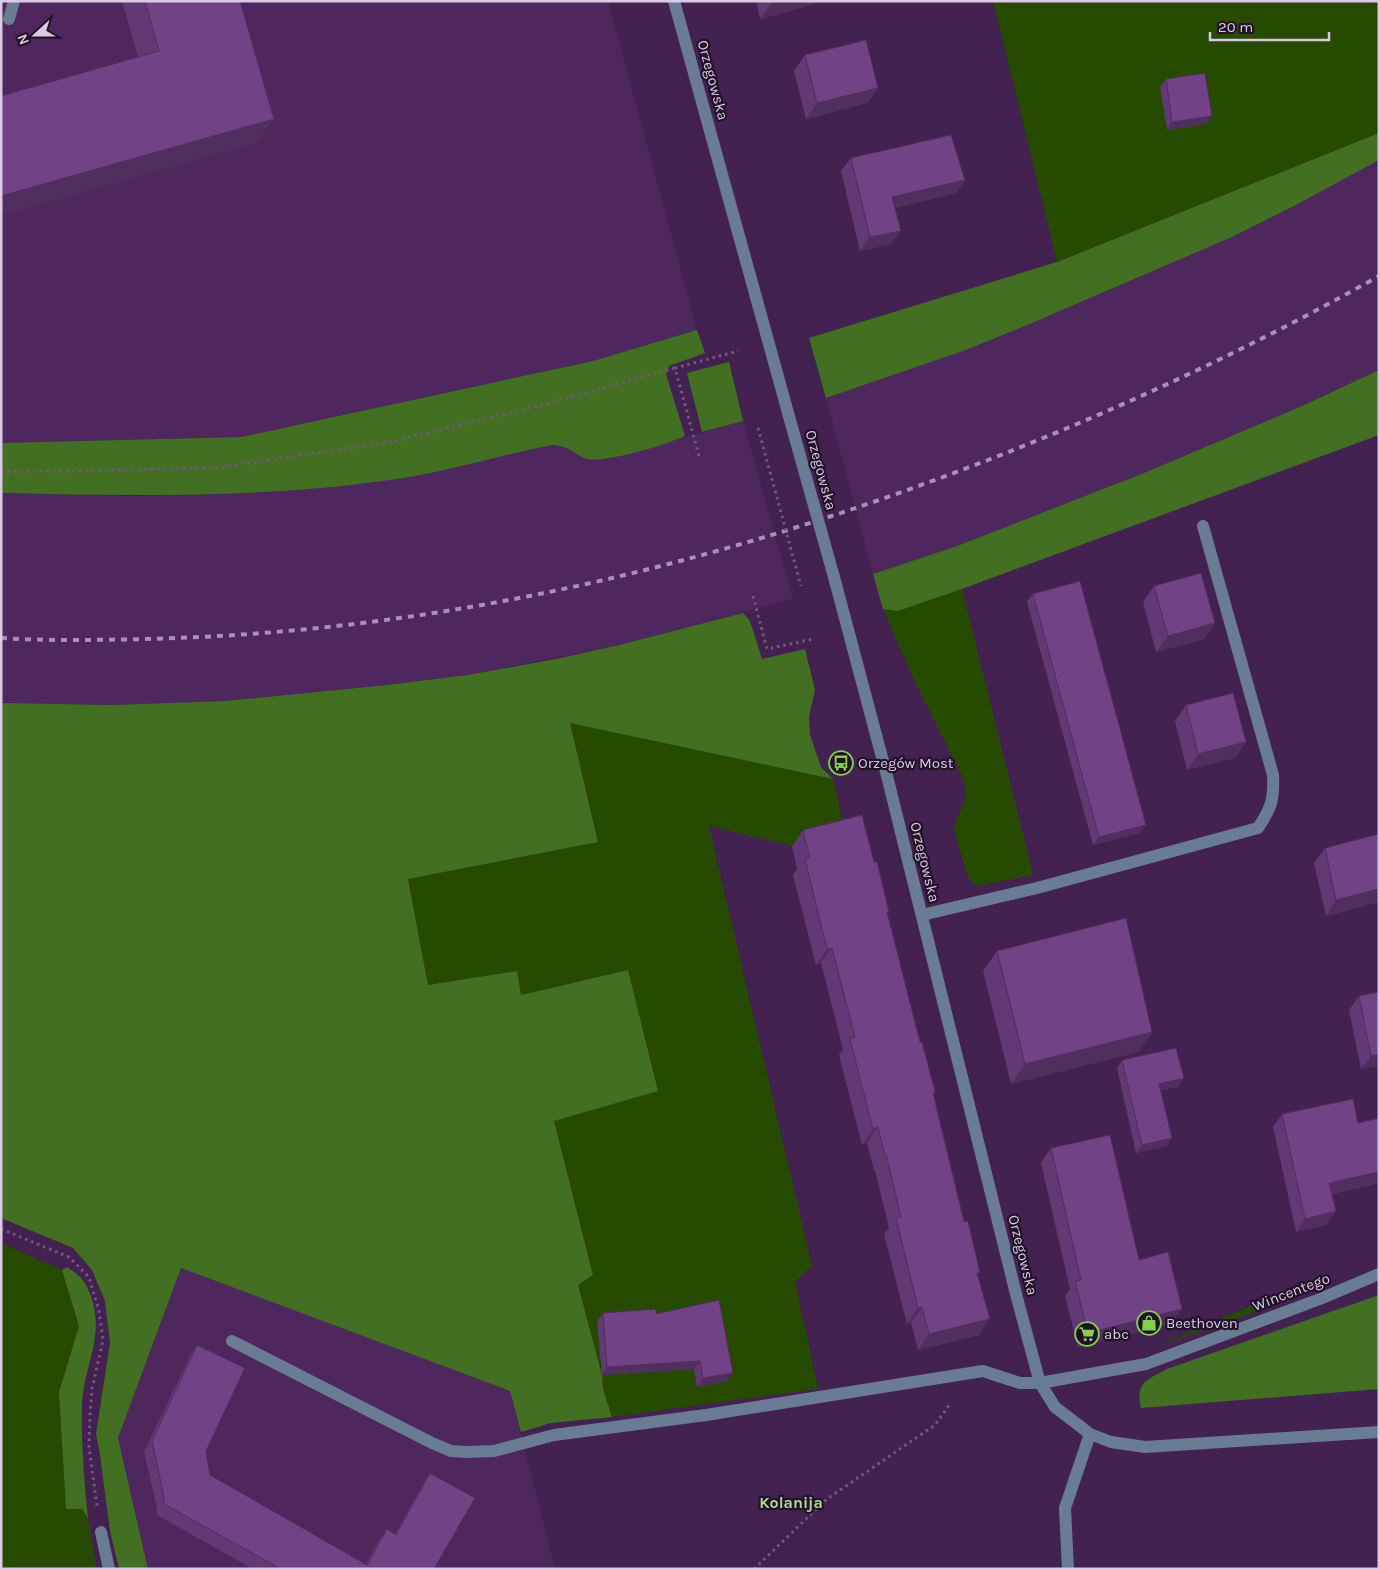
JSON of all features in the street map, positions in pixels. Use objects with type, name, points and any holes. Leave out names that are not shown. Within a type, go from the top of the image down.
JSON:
[{"type":"street","points":[[9,19],[14,1]]},
{"type":"street","name":"Orzegowska","points":[[674,1],[834,577],[922,915],[1017,1298],[1040,1383],[1055,1407],[1090,1434],[1111,1442],[1145,1446],[1379,1432]]},
{"type":"street","points":[[922,915],[1037,888],[1258,828],[1268,813],[1274,795],[1273,774],[1203,526]]},
{"type":"street","name":"Wincentego","points":[[232,1341],[451,1451],[494,1451],[554,1435],[706,1415],[983,1371],[1020,1383],[1040,1383],[1146,1364],[1320,1299],[1379,1274]]},
{"type":"street","points":[[1068,1569],[1065,1508],[1090,1434]]},
{"type":"street","points":[[101,1532],[109,1569]]},
{"type":"path","points":[[1,472],[215,468],[390,442],[546,404],[738,351]]},
{"type":"path","points":[[675,368],[699,456]]},
{"type":"path","points":[[758,428],[801,586]]},
{"type":"path","points":[[753,596],[767,649],[813,639]]},
{"type":"path","points":[[1,1229],[69,1257],[89,1277],[99,1311],[104,1340],[92,1389],[89,1447],[101,1532]]},
{"type":"path","points":[[754,1569],[827,1498],[935,1425],[972,1373]]},
{"type":"shaded area","points":[[1,1],[608,1],[697,330],[593,361],[241,437],[1,443]]},
{"type":"shaded area","points":[[1379,160],[1379,370],[1302,406],[1144,473],[949,549],[873,574],[826,398],[966,350],[1084,301],[1232,237]]},
{"type":"shaded area","points":[[743,421],[793,599],[619,645],[468,675],[225,701],[112,705],[1,703],[1,493],[122,496],[239,494],[354,484],[415,476],[552,445],[564,446],[604,460]]},
{"type":"shaded area","points":[[181,1268],[510,1391],[555,1569],[148,1569],[118,1438]]},
{"type":"green space","points":[[993,1],[1379,1],[1379,133],[1057,262]]},
{"type":"green space","points":[[1379,133],[1379,160],[1232,237],[966,350],[826,398],[809,338],[1057,262]]},
{"type":"green space","points":[[697,330],[705,353],[669,366],[666,374],[685,436],[665,444],[620,456],[595,460],[587,459],[563,447],[552,445],[415,476],[312,489],[157,495],[1,493],[1,443],[241,437],[593,361]]},
{"type":"green space","points":[[729,362],[743,421],[702,432],[687,373]]},
{"type":"green space","points":[[1379,370],[1379,435],[962,589],[898,611],[883,609],[873,574],[957,546],[1144,473],[1302,406]]},
{"type":"green space","points":[[962,589],[1033,875],[979,886],[972,883],[966,872],[954,831],[956,819],[964,803],[966,789],[961,774],[914,680],[883,609],[898,611]]},
{"type":"green space","points":[[743,613],[750,621],[762,659],[805,649],[815,690],[809,716],[810,735],[821,767],[833,779],[570,723],[598,842],[408,879],[428,985],[517,971],[521,995],[628,970],[658,1091],[554,1121],[593,1275],[578,1285],[602,1375],[603,1389],[612,1417],[551,1423],[521,1432],[510,1391],[181,1268],[118,1438],[148,1569],[119,1569],[110,1531],[96,1434],[110,1343],[105,1301],[92,1270],[73,1248],[1,1218],[1,703],[112,705],[225,701],[387,685],[468,675],[561,658]]},
{"type":"green space","points":[[570,722],[833,779],[846,833],[792,846],[709,826],[812,1266],[795,1281],[818,1389],[612,1417],[603,1389],[602,1375],[578,1285],[593,1275],[554,1121],[628,970],[520,995],[516,971],[428,985],[408,879],[598,842]]},
{"type":"green space","points":[[1,1243],[62,1270],[79,1326],[59,1392],[66,1509],[83,1509],[88,1518],[97,1569],[1,1569]]},
{"type":"green space","points":[[67,1267],[79,1276],[88,1288],[96,1321],[94,1345],[84,1386],[82,1404],[83,1461],[88,1518],[82,1509],[66,1509],[59,1392],[79,1326],[62,1270]]},
{"type":"green space","points":[[1308,1281],[1308,1290],[1302,1295],[1151,1349]]},
{"type":"green space","points":[[1379,1295],[1379,1389],[1141,1408],[1141,1387],[1148,1379],[1167,1369]]},
{"type":"building","points":[[145,1],[240,1],[274,119],[1,196],[1,96],[159,51]]},
{"type":"building","points":[[866,40],[878,88],[817,103],[805,55]]},
{"type":"building","points":[[1205,73],[1212,116],[1172,122],[1166,79]]},
{"type":"building","points":[[951,135],[965,180],[892,197],[901,231],[870,237],[851,158]]},
{"type":"building","points":[[1201,573],[1215,623],[1168,636],[1154,586]]},
{"type":"building","points":[[1080,581],[1146,825],[1099,837],[1033,594]]},
{"type":"building","points":[[1233,693],[1246,742],[1198,754],[1186,705]]},
{"type":"building","points":[[862,815],[874,862],[877,862],[889,912],[887,912],[920,1042],[922,1042],[935,1092],[933,1093],[964,1222],[968,1221],[980,1273],[977,1273],[990,1319],[929,1334],[922,1307],[918,1308],[896,1218],[901,1217],[886,1154],[878,1127],[873,1129],[850,1039],[855,1037],[832,948],[827,949],[805,859],[810,858],[803,830]]},
{"type":"building","points":[[1379,834],[1379,889],[1336,900],[1325,848]]},
{"type":"building","points":[[1126,918],[1152,1032],[1025,1064],[997,951]]},
{"type":"building","points":[[1379,992],[1379,1054],[1371,1056],[1359,996]]},
{"type":"building","points":[[1176,1048],[1184,1078],[1159,1084],[1172,1138],[1142,1145],[1122,1060]]},
{"type":"building","points":[[1353,1099],[1358,1123],[1379,1118],[1379,1172],[1329,1183],[1336,1211],[1305,1219],[1282,1114]]},
{"type":"building","points":[[1110,1135],[1139,1260],[1168,1252],[1182,1309],[1088,1333],[1075,1281],[1081,1280],[1051,1148]]},
{"type":"building","points":[[719,1300],[733,1373],[703,1378],[700,1361],[607,1367],[603,1313],[656,1309],[656,1314]]},
{"type":"building","points":[[197,1345],[245,1368],[206,1451],[210,1475],[367,1565],[387,1529],[396,1535],[430,1473],[475,1498],[434,1569],[278,1569],[164,1504],[152,1441]]},
{"type":"railway","points":[[1,638],[55,640],[146,639],[251,634],[355,624],[458,609],[559,590],[660,566],[860,507],[1013,450],[1120,406],[1225,357],[1379,276]]},
{"type":"place","name":"Orzegów Most","points":[[841,763]]},
{"type":"place","name":"Beethoven","points":[[1149,1323]]},
{"type":"place","name":"abc","points":[[1087,1334]]},
{"type":"district","name":"Kolanija","points":[[791,1502]]}]
